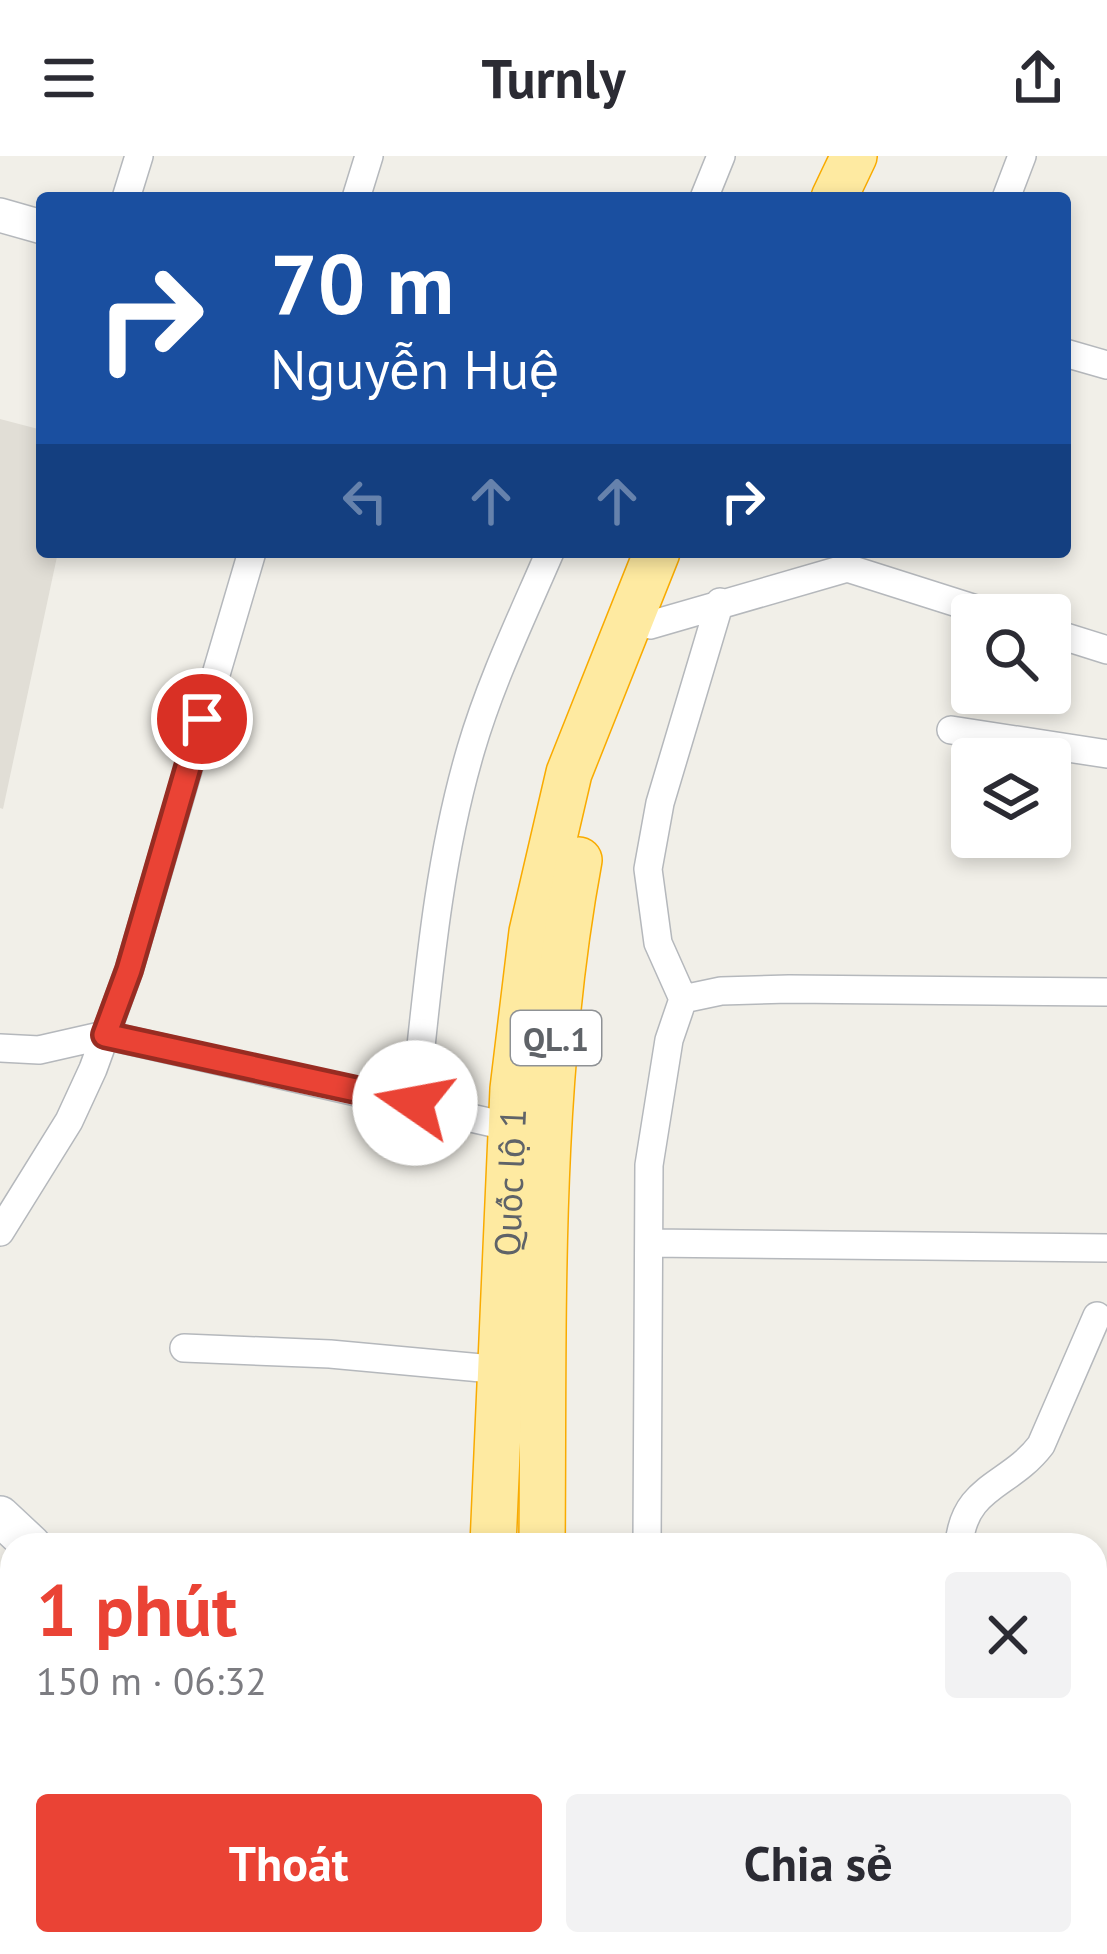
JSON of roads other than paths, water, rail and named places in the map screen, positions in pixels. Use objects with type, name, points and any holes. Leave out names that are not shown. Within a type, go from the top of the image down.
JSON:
[{"type":"highway","points":[[837,192],[854,156]]},
{"type":"highway","points":[[868,192],[884,156]]},
{"type":"highway","name":"Quốc lộ 1","points":[[494,1533],[511,1127],[532,932],[569,773],[655,558]]},
{"type":"highway","name":"Quốc lộ 1","points":[[542,1533],[545,1157],[568,918],[594,781],[664,589],[682,558]]},
{"type":"street","points":[[128,192],[139,156]]},
{"type":"street","points":[[358,192],[369,156]]},
{"type":"street","points":[[706,192],[721,156]]},
{"type":"street","points":[[1008,192],[1022,156]]},
{"type":"street","points":[[0,215],[36,225]]},
{"type":"street","points":[[1071,355],[1107,365]]},
{"type":"street","points":[[0,1232],[69,1121],[105,1035],[129,970],[250,558]]},
{"type":"street","points":[[415,1103],[447,844],[478,728],[548,558]]},
{"type":"street","points":[[650,626],[849,560],[951,598]]},
{"type":"street","points":[[647,1533],[649,1165],[669,1040],[683,999],[658,943],[648,869],[660,803],[720,602]]},
{"type":"street","points":[[1071,639],[1107,650]]},
{"type":"street","points":[[952,730],[1107,754]]},
{"type":"street","points":[[683,999],[721,991],[790,989],[1107,992]]},
{"type":"street","points":[[0,1048],[39,1050],[105,1035],[511,1127]]},
{"type":"street","points":[[649,1243],[1107,1248]]},
{"type":"street","points":[[960,1533],[961,1521],[975,1497],[1027,1463],[1041,1445],[1097,1316]]},
{"type":"street","points":[[184,1348],[330,1354],[503,1370]]}]
